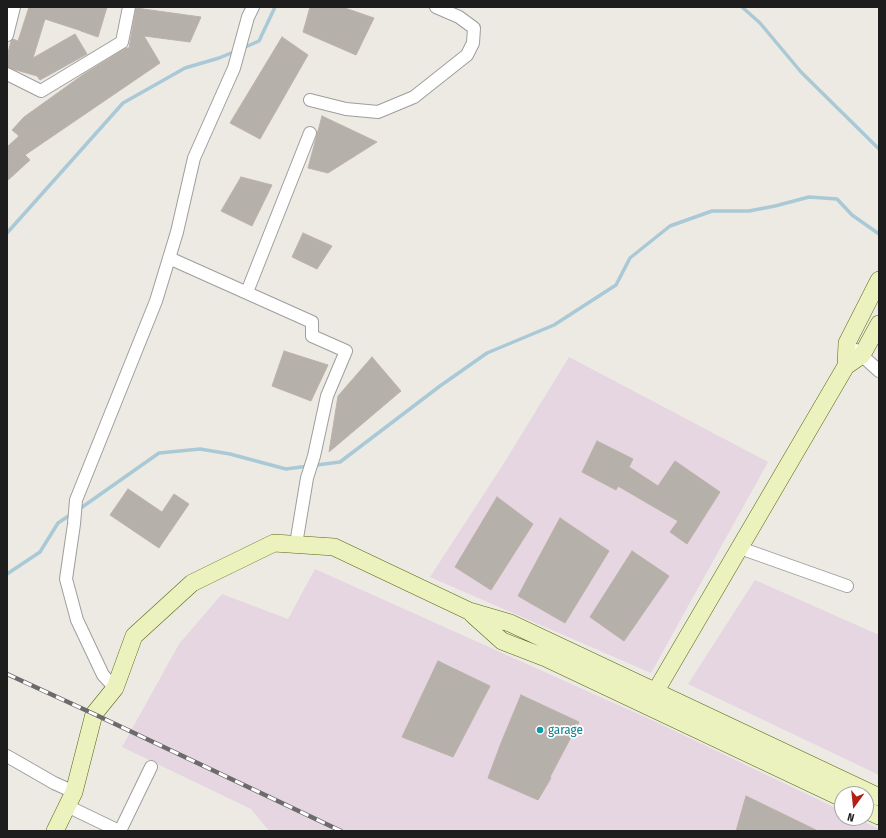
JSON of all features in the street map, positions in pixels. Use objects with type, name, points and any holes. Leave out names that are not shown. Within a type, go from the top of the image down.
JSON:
[{"type":"street","points":[[7,35],[14,7]]},
{"type":"street","points":[[7,74],[41,91],[122,42],[129,7]]},
{"type":"street","points":[[310,100],[346,109],[378,112],[414,97],[467,55],[473,43],[474,28],[459,17],[436,7]]},
{"type":"street","points":[[115,688],[103,675],[77,620],[66,579],[76,500],[156,301],[177,232],[194,158],[234,68],[251,10]]},
{"type":"street","points":[[247,292],[310,133]]},
{"type":"street","points":[[169,258],[312,322],[312,336],[346,351],[327,396],[314,456],[307,478],[296,544]]},
{"type":"street","points":[[846,366],[847,343],[879,280]]},
{"type":"street","points":[[651,699],[846,366],[862,355],[879,324]]},
{"type":"street","points":[[847,343],[879,372]]},
{"type":"street","points":[[55,831],[70,799],[94,714],[115,688],[134,636],[192,583],[274,543],[334,547],[469,611],[510,623],[651,699],[834,794]]},
{"type":"street","points":[[740,548],[847,586]]},
{"type":"street","points":[[651,699],[879,797]]},
{"type":"street","points":[[7,756],[54,783],[70,799],[120,831],[151,767]]},
{"type":"shaded area","points":[[569,357],[768,462],[651,673],[430,577],[504,463]]},
{"type":"shaded area","points":[[315,569],[656,722],[834,807],[834,826],[873,826],[879,829],[879,831],[269,831],[251,809],[122,747],[179,644],[222,594],[288,619]]},
{"type":"shaded area","points":[[755,580],[879,635],[879,775],[688,684]]},
{"type":"building","points":[[29,7],[107,7],[98,37],[45,19],[33,58],[75,34],[87,54],[40,80],[37,76],[7,67],[7,57],[11,41],[13,39],[18,41]]},
{"type":"building","points":[[310,7],[342,7],[374,18],[356,55],[303,32]]},
{"type":"building","points":[[136,8],[201,17],[190,42],[144,36],[160,63],[25,155],[30,160],[7,181],[7,147],[19,136],[12,130],[24,117],[84,74],[126,48],[129,48]]},
{"type":"building","points":[[282,37],[308,55],[260,139],[230,123]]},
{"type":"building","points":[[322,116],[377,142],[328,173],[308,168]]},
{"type":"building","points":[[241,177],[272,185],[252,226],[221,211]]},
{"type":"building","points":[[303,233],[332,246],[317,269],[292,257]]},
{"type":"building","points":[[284,351],[328,365],[311,401],[272,386]]},
{"type":"building","points":[[372,357],[401,391],[329,452],[338,396]]},
{"type":"building","points":[[597,441],[633,459],[629,467],[658,486],[675,461],[720,492],[687,544],[670,532],[678,521],[618,486],[616,490],[582,472]]},
{"type":"building","points":[[128,489],[162,512],[174,494],[189,504],[159,548],[110,515]]},
{"type":"building","points":[[497,497],[533,524],[491,590],[455,567]]},
{"type":"building","points":[[560,518],[609,551],[565,623],[518,596]]},
{"type":"building","points":[[632,551],[669,576],[624,641],[590,617]]},
{"type":"building","points":[[438,661],[490,686],[453,757],[402,737]]},
{"type":"building","points":[[521,695],[579,722],[550,777],[551,778],[538,800],[488,778]]},
{"type":"building","points":[[746,796],[818,831],[736,831]]},
{"type":"waterway","points":[[243,48],[259,41],[275,7]]},
{"type":"waterway","points":[[742,7],[760,23],[801,72],[879,149]]},
{"type":"waterway","points":[[7,233],[123,103],[185,68],[219,58],[236,51]]},
{"type":"waterway","points":[[78,510],[159,453],[200,449],[230,454],[286,469],[340,462],[440,386],[487,353],[554,325],[616,285],[630,258],[670,226],[712,211],[749,211],[809,197],[837,199],[852,215],[879,234]]},
{"type":"waterway","points":[[7,574],[40,552],[58,523],[73,513]]},
{"type":"railway","points":[[7,674],[341,831]]},
{"type":"place","name":"garage","points":[[540,730]]}]
